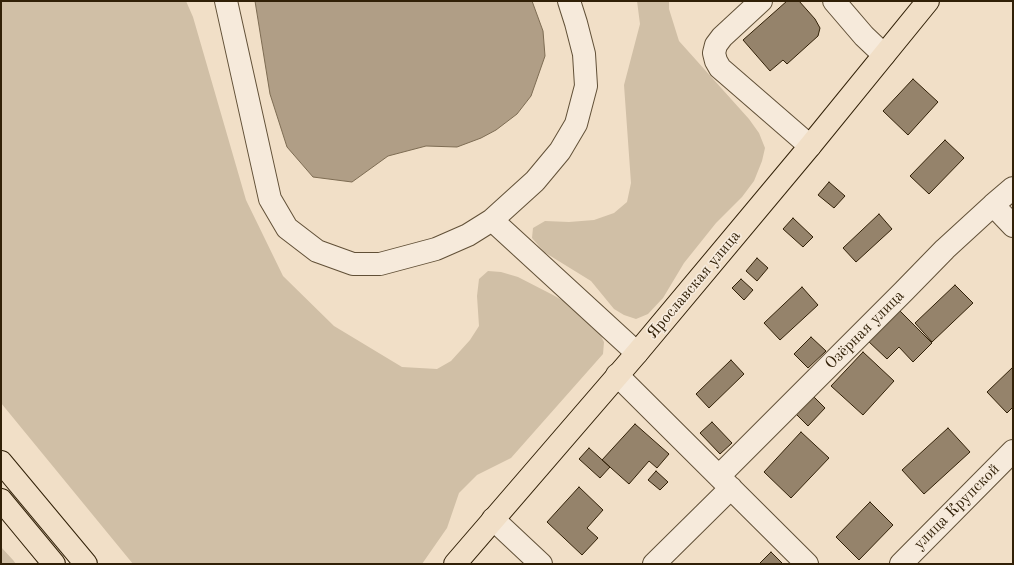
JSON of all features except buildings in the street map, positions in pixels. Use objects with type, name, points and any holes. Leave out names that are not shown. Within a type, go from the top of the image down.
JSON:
[{"type":"main road","name":"Ярославская улица","points":[[455,564],[637,353],[810,146],[928,1]]},
{"type":"main road","points":[[1,462],[86,564]]},
{"type":"main road","points":[[1,500],[54,564]]},
{"type":"street","points":[[226,1],[270,199],[287,228],[317,252],[353,264],[380,264],[436,249],[468,235],[492,220],[535,181],[560,151],[576,124],[586,86],[584,54],[569,1]]},
{"type":"street","points":[[761,1],[722,37],[716,45],[714,53],[716,61],[720,68],[810,146]]},
{"type":"street","points":[[834,1],[864,36],[884,55]]},
{"type":"street","name":"Озёрная улица","points":[[654,564],[725,482],[904,291],[945,249],[993,204],[1013,188]]},
{"type":"street","points":[[993,204],[1013,226]]},
{"type":"street","points":[[492,220],[637,353]]},
{"type":"street","points":[[617,375],[807,564]]},
{"type":"street","name":"улица Крупской","points":[[901,564],[1011,456]]},
{"type":"street","points":[[493,519],[541,564]]},
{"type":"shaded area","points":[[1,1],[186,1],[193,17],[246,200],[283,276],[334,326],[402,367],[437,369],[451,361],[470,340],[479,326],[477,296],[479,279],[488,271],[501,272],[518,277],[553,295],[574,307],[599,332],[604,342],[603,354],[511,458],[477,475],[459,493],[447,528],[422,564],[133,564],[1,403]]},
{"type":"shaded area","points":[[255,1],[532,1],[543,31],[545,56],[531,96],[517,114],[496,130],[481,138],[457,147],[426,146],[388,156],[352,182],[313,177],[287,147],[270,94]]},
{"type":"shaded area","points":[[637,1],[669,1],[669,9],[679,41],[749,119],[759,133],[765,148],[762,161],[754,181],[742,197],[716,223],[684,263],[663,298],[648,314],[636,319],[624,315],[614,309],[591,281],[544,252],[532,238],[533,228],[545,221],[569,222],[594,220],[614,213],[627,202],[631,183],[624,85],[640,24]]},
{"type":"shaded area","points":[[1,547],[13,560],[16,564],[1,564]]}]
